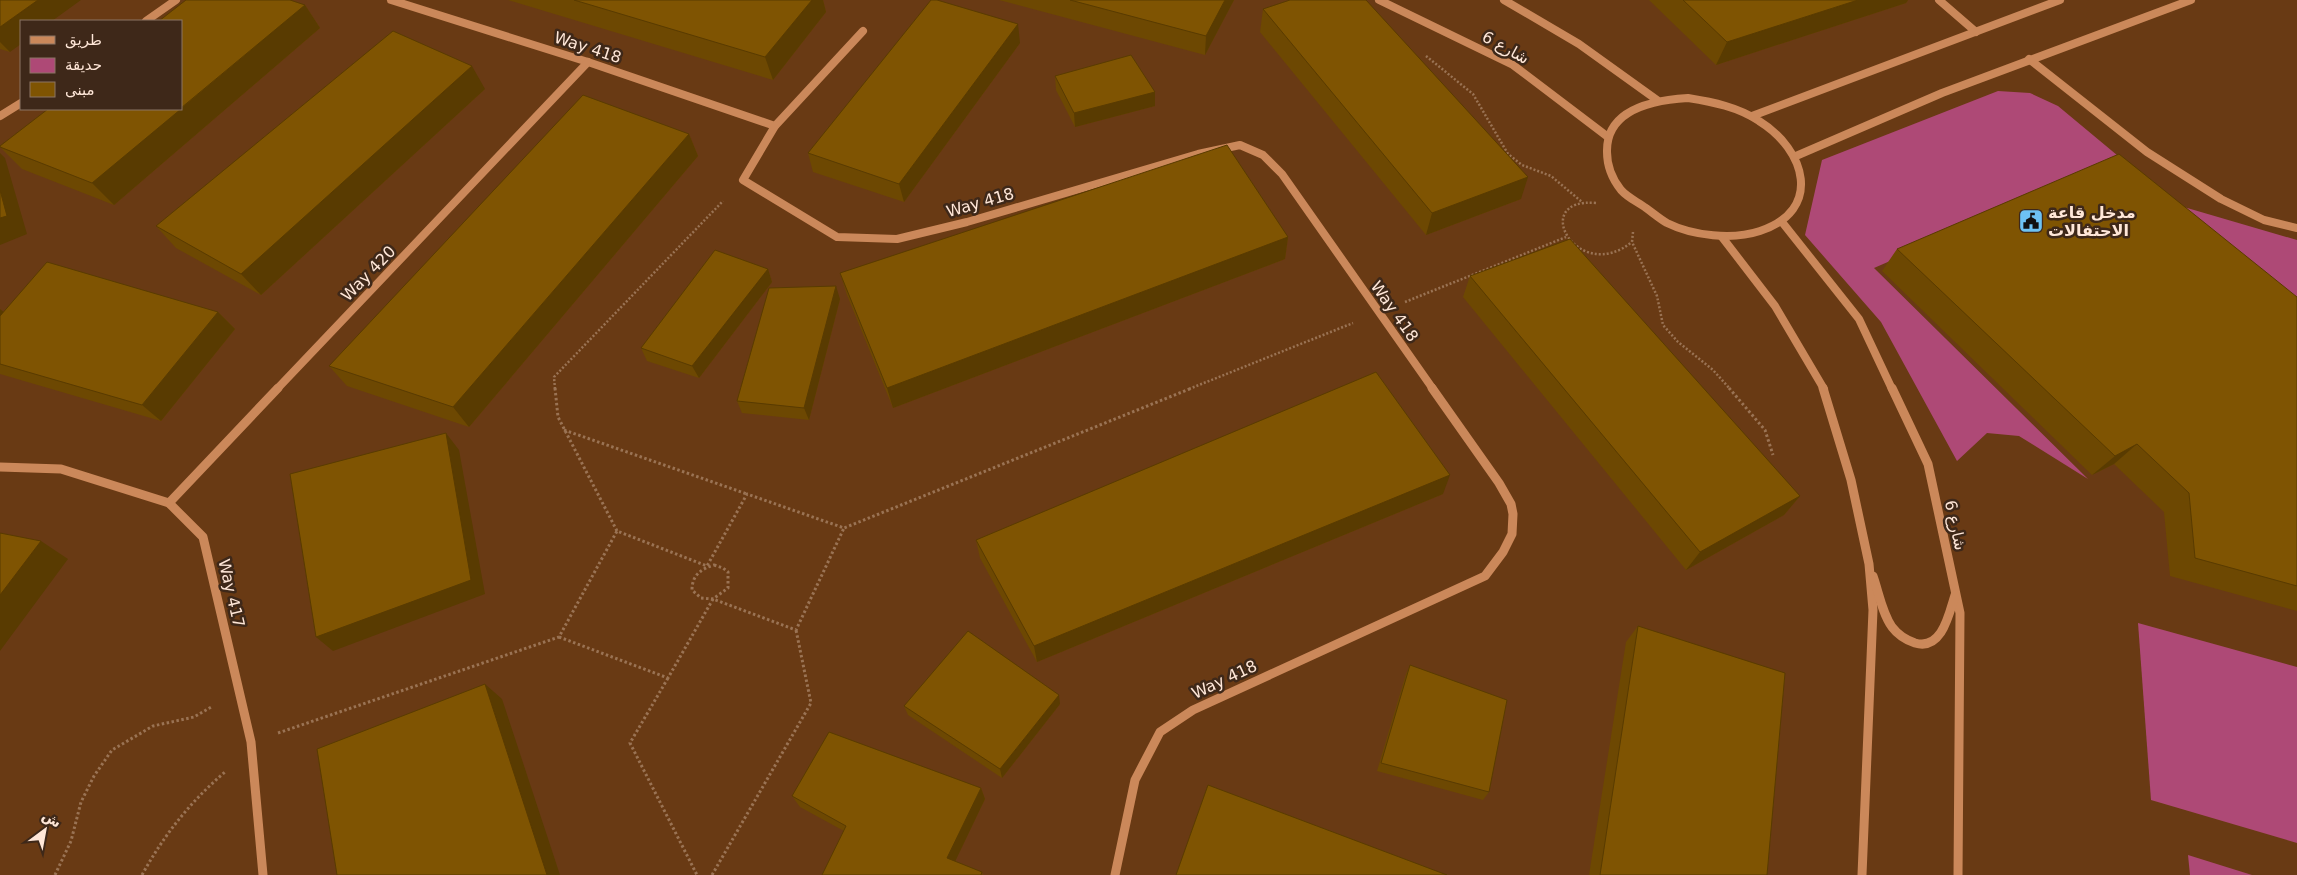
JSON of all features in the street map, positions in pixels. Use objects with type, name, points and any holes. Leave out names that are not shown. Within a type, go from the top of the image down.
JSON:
[{"type":"street","points":[[147,20],[176,0]]},
{"type":"street","name":"Way 418","points":[[390,0],[588,62],[775,126]]},
{"type":"street","name":"شارع 6","points":[[1379,0],[1513,65],[1608,137]]},
{"type":"street","points":[[1504,0],[1579,44],[1657,100]]},
{"type":"street","points":[[1939,0],[1976,32]]},
{"type":"street","points":[[1752,116],[2060,0]]},
{"type":"street","points":[[1796,156],[1873,120],[2029,59],[2191,0]]},
{"type":"street","points":[[743,180],[775,126],[863,31]]},
{"type":"street","points":[[2029,59],[2147,152],[2221,199],[2264,220],[2297,228]]},
{"type":"street","name":"Way 420","points":[[169,503],[588,62]]},
{"type":"street","points":[[1688,98],[1721,104],[1752,116],[1778,134],[1796,156],[1803,181],[1799,204],[1782,222],[1755,234],[1722,236],[1695,233],[1669,224],[1625,195],[1612,175],[1606,156],[1608,137],[1618,120],[1629,112],[1657,100],[1688,98]]},
{"type":"street","points":[[0,116],[20,104]]},
{"type":"street","name":"Way 418","points":[[743,180],[837,237],[897,239],[966,222],[1198,154],[1240,145],[1263,155],[1282,174],[1499,483],[1511,505],[1513,530],[1503,554],[1485,576],[1193,710],[1160,732],[1135,780],[1115,875]]},
{"type":"street","name":"شارع 6","points":[[1782,222],[1859,319],[1928,464],[1960,612],[1958,875]]},
{"type":"street","points":[[1722,236],[1776,306],[1822,384],[1851,480],[1869,564],[1873,610],[1862,875]]},
{"type":"street","name":"Way 417","points":[[0,467],[60,469],[169,503],[203,537],[251,742],[263,875]]},
{"type":"street","points":[[1869,564],[1892,627],[1903,637],[1919,645],[1934,641],[1944,631],[1956,595]]},
{"type":"path","points":[[1446,32],[1421,47],[1423,53],[1473,94],[1508,154],[1522,165],[1551,176],[1582,202],[1601,204]]},
{"type":"path","points":[[697,875],[630,744],[713,599],[728,588],[730,577],[725,568],[714,565],[707,566],[617,532],[558,417],[554,377],[743,180]]},
{"type":"path","points":[[1582,202],[1566,211],[1562,219],[1562,228],[1566,237],[1583,251],[1595,254],[1617,253],[1632,242]]},
{"type":"path","points":[[1632,225],[1632,242],[1657,296],[1663,325],[1678,342],[1713,370],[1743,403],[1765,430],[1773,455]]},
{"type":"path","points":[[564,430],[844,528],[1566,237]]},
{"type":"path","points":[[747,494],[707,566],[696,574],[691,585],[695,595],[706,600],[713,599],[796,630]]},
{"type":"path","points":[[712,875],[811,703],[796,630],[844,528]]},
{"type":"path","points":[[559,637],[617,532]]},
{"type":"path","points":[[251,742],[559,637],[668,678]]},
{"type":"path","points":[[54,875],[70,841],[81,802],[94,776],[112,750],[153,726],[194,717],[239,691]]},
{"type":"path","points":[[142,875],[158,843],[196,796],[227,771],[252,758]]},
{"type":"green space","points":[[1998,91],[2030,93],[2058,106],[2177,205],[2297,240],[2297,333],[2097,171],[1874,268],[2088,479],[2019,436],[1987,433],[1957,461],[1881,322],[1805,235],[1822,160]]},
{"type":"green space","points":[[2138,623],[2297,667],[2297,843],[2151,800]]},
{"type":"green space","points":[[2188,855],[2252,875],[2190,875]]},
{"type":"building","points":[[0,0],[38,0],[0,27]]},
{"type":"building","points":[[186,0],[290,0],[305,5],[182,107],[182,20],[160,20]]},
{"type":"building","points":[[574,0],[812,0],[765,57]]},
{"type":"building","points":[[931,0],[937,0],[1018,24],[899,184],[808,153]]},
{"type":"building","points":[[1070,0],[1225,0],[1206,36]]},
{"type":"building","points":[[1290,0],[1366,0],[1528,177],[1432,213],[1263,9]]},
{"type":"building","points":[[1683,0],[1858,0],[1727,42]]},
{"type":"building","points":[[393,31],[472,66],[241,274],[156,226]]},
{"type":"building","points":[[1131,55],[1155,92],[1074,113],[1055,76]]},
{"type":"building","points":[[583,95],[689,134],[453,407],[329,366]]},
{"type":"building","points":[[47,110],[180,110],[92,183],[0,146]]},
{"type":"building","points":[[1227,145],[1288,237],[887,388],[840,273]]},
{"type":"building","points":[[2119,154],[2297,297],[2297,586],[2195,558],[2189,493],[2137,444],[2115,456],[1897,249]]},
{"type":"building","points":[[0,190],[7,216],[0,218]]},
{"type":"building","points":[[1570,239],[1800,496],[1700,552],[1470,276]]},
{"type":"building","points":[[715,250],[768,269],[692,366],[641,348]]},
{"type":"building","points":[[47,262],[218,312],[142,405],[0,364],[0,316]]},
{"type":"building","points":[[836,286],[804,408],[737,401],[769,288]]},
{"type":"building","points":[[1376,372],[1450,475],[1034,646],[976,540]]},
{"type":"building","points":[[446,433],[471,580],[316,637],[290,474]]},
{"type":"building","points":[[0,533],[41,541],[0,595]]},
{"type":"building","points":[[1638,626],[1785,673],[1767,875],[1600,875]]},
{"type":"building","points":[[968,631],[1059,695],[1000,769],[904,706]]},
{"type":"building","points":[[1410,665],[1507,700],[1489,792],[1381,763]]},
{"type":"building","points":[[485,684],[547,875],[337,875],[317,749]]},
{"type":"building","points":[[829,732],[981,788],[947,858],[982,872],[981,875],[822,875],[846,826],[792,796]]},
{"type":"building","points":[[1208,785],[1447,875],[1176,875]]},
{"type":"place","name":"مدخل قاعة الاحتفالات","points":[[2031,221]]}]
